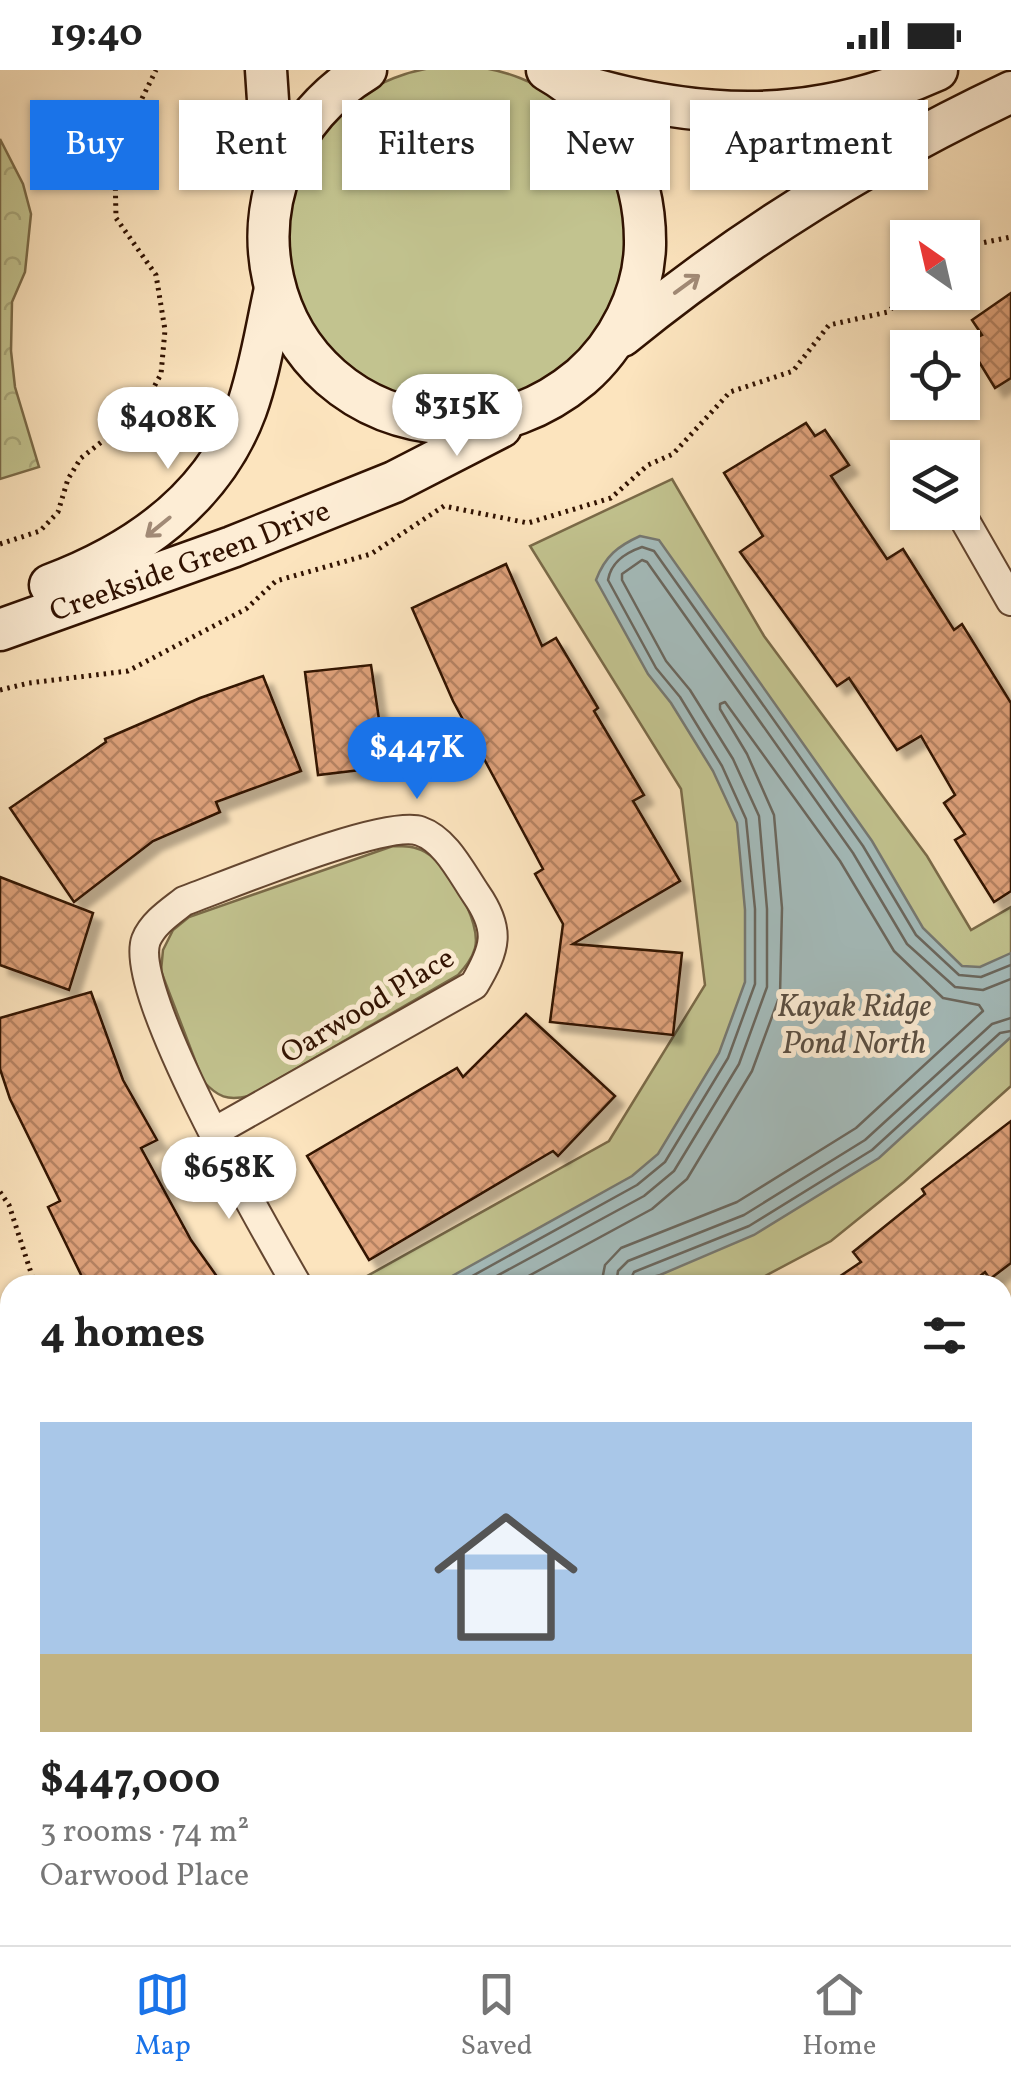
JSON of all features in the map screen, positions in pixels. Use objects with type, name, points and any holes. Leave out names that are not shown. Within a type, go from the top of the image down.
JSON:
[{"type":"main road","points":[[266,70],[268,100]]},
{"type":"main road","points":[[322,104],[366,70]]},
{"type":"main road","points":[[557,75],[632,101],[762,113],[825,108],[884,92],[937,70]]},
{"type":"main road","points":[[557,75],[591,102],[612,128],[629,156],[640,187],[645,219],[642,268],[627,316],[611,344]]},
{"type":"main road","points":[[273,190],[267,239],[275,289],[284,315],[314,360],[354,395],[378,408],[403,417],[457,424],[510,416],[566,389],[611,344],[683,286],[794,211],[1011,92]]},
{"type":"main road","name":"Creekside Green Drive","points":[[0,602],[110,560],[138,543],[195,494],[224,454],[245,412],[275,289]]},
{"type":"main road","name":"Creekside Green Drive","points":[[0,630],[394,482],[539,405]]},
{"type":"street","points":[[970,530],[1011,600]]},
{"type":"street","name":"Oarwood Place","points":[[214,1132],[474,984],[492,954],[491,917],[446,849],[419,830],[378,832],[184,902],[162,918],[146,941],[146,976],[214,1132],[292,1275]]},
{"type":"path","points":[[0,544],[40,531],[58,512],[68,479],[81,458],[142,412],[161,374],[165,330],[156,275],[116,218],[115,171],[125,132],[156,70]]},
{"type":"path","points":[[980,243],[1011,237]]},
{"type":"path","points":[[0,690],[128,670],[246,609],[276,580],[371,554],[444,506],[528,522],[610,498],[648,465],[673,454],[730,392],[792,370],[829,325],[890,310]]},
{"type":"path","points":[[0,1192],[10,1206],[32,1275]]},
{"type":"green space","points":[[440,67],[474,67],[507,73],[559,100],[530,100],[530,190],[622,190],[627,254],[621,287],[608,318],[589,346],[566,369],[538,388],[507,401],[474,407],[440,407],[407,401],[376,388],[348,369],[325,346],[306,318],[293,287],[287,254],[292,190],[322,190],[322,132],[342,110],[342,190],[510,190],[510,100],[355,100],[407,73]]},
{"type":"green space","points":[[0,139],[23,184],[31,214],[25,272],[12,302],[11,351],[15,387],[39,467],[0,479]]},
{"type":"green space","name":"Kayak Ridge Pond North","points":[[672,479],[764,636],[927,856],[971,930],[1011,907],[1011,1086],[831,1241],[767,1275],[369,1275],[609,1141],[705,985],[681,789],[530,546]]},
{"type":"green space","points":[[393,846],[425,852],[444,869],[461,895],[476,937],[466,966],[458,975],[249,1096],[229,1098],[213,1091],[203,1081],[161,971],[163,950],[173,930],[189,917]]},
{"type":"water","name":"Kayak Ridge Pond North","points":[[640,536],[659,540],[872,841],[923,928],[962,966],[980,967],[1011,953],[1011,1037],[879,1158],[754,1235],[660,1275],[454,1275],[632,1176],[658,1154],[719,1053],[745,982],[745,910],[737,823],[713,771],[648,674],[596,580],[604,564]]},
{"type":"building","points":[[1011,293],[1011,378],[995,388],[980,363],[982,335],[972,320]]},
{"type":"building","points":[[806,423],[815,436],[825,430],[849,465],[831,476],[887,559],[903,549],[954,630],[962,624],[1011,703],[1011,891],[994,902],[955,840],[965,834],[944,803],[955,795],[921,736],[897,750],[849,678],[837,686],[740,552],[763,536],[724,473]]},
{"type":"building","points":[[506,564],[542,646],[556,638],[598,708],[594,711],[644,795],[633,801],[680,881],[573,944],[682,953],[673,1035],[550,1022],[563,924],[535,874],[543,869],[453,701],[412,608]]},
{"type":"building","points":[[371,665],[386,767],[318,775],[305,672]]},
{"type":"building","points":[[263,676],[301,771],[216,802],[220,812],[153,841],[74,902],[10,808],[106,742],[105,739]]},
{"type":"building","points":[[0,877],[93,913],[69,990],[0,965]]},
{"type":"building","points":[[91,992],[123,1080],[157,1140],[141,1148],[191,1240],[216,1275],[81,1275],[48,1207],[60,1201],[10,1099],[0,1069],[0,1018]]},
{"type":"building","points":[[526,1014],[615,1096],[558,1156],[553,1151],[369,1260],[307,1156],[457,1068],[463,1077]]},
{"type":"building","points":[[1011,1121],[1011,1263],[995,1275],[985,1272],[842,1275],[861,1262],[853,1252],[925,1194],[922,1189]]}]
